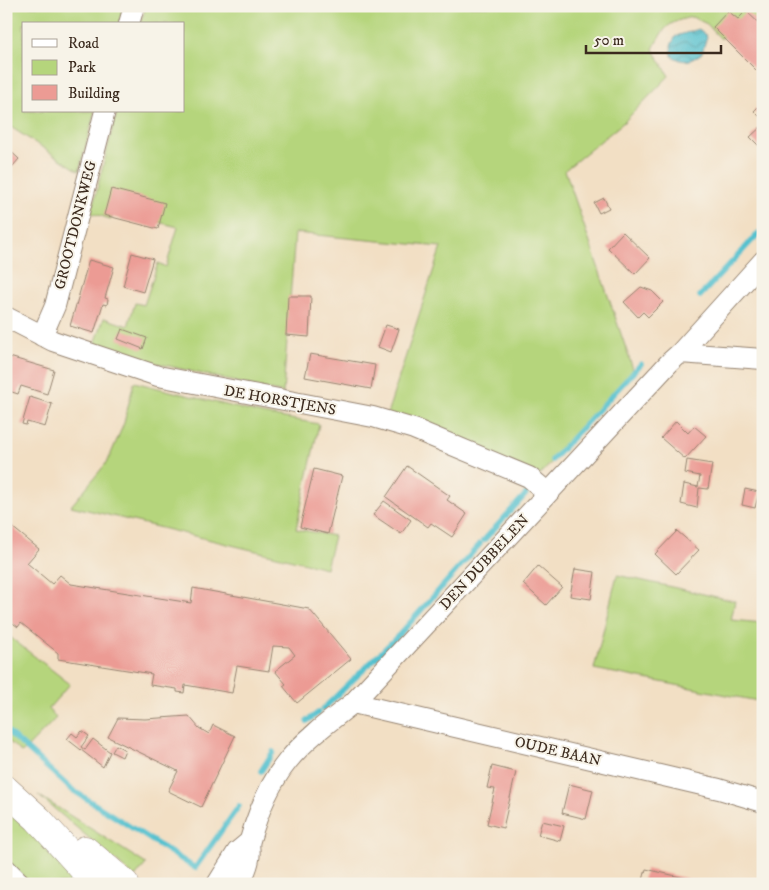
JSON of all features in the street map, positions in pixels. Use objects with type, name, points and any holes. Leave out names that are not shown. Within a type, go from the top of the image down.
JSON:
[{"type":"main road","points":[[6,790],[38,819],[97,884]]},
{"type":"main road","points":[[38,819],[87,852],[125,884]]},
{"type":"street","points":[[130,22],[134,6]]},
{"type":"street","name":"GROOTDONKWEG","points":[[42,336],[55,306],[105,112]]},
{"type":"street","name":"DEN DUBBELEN","points":[[240,884],[250,858],[249,842],[269,789],[282,766],[302,744],[353,703],[680,353],[763,261]]},
{"type":"street","name":"DE HORSTJENS","points":[[6,317],[42,336],[173,381],[393,422],[529,477],[548,493]]},
{"type":"street","points":[[680,353],[763,359]]},
{"type":"street","name":"OUDE BAAN","points":[[353,703],[719,789],[763,802]]},
{"type":"street","name":"DEN DUBBELEN","points":[[217,884],[237,852],[249,842]]},
{"type":"street","points":[[6,869],[21,884]]},
{"type":"green space","points":[[6,6],[123,6],[119,22],[22,22],[22,112],[95,112],[79,171],[6,124],[6,86],[11,75],[6,69]]},
{"type":"green space","points":[[146,6],[763,6],[763,29],[746,13],[721,39],[707,24],[692,17],[677,21],[668,27],[660,35],[653,49],[669,76],[624,122],[565,170],[634,372],[540,475],[387,414],[441,247],[295,233],[283,393],[156,363],[95,344],[104,318],[128,326],[135,303],[144,305],[158,263],[166,267],[178,227],[150,220],[115,201],[111,219],[91,213],[117,112],[185,112],[185,22],[141,22]]},
{"type":"green space","points":[[134,382],[262,414],[319,424],[296,529],[334,536],[326,568],[71,506],[108,461],[124,423]]},
{"type":"green space","points":[[617,575],[735,601],[731,620],[763,623],[763,702],[594,669]]},
{"type":"green space","points":[[6,634],[70,684],[48,709],[56,718],[22,753],[6,739]]},
{"type":"green space","points":[[38,795],[146,864],[135,877]]},
{"type":"green space","points":[[6,804],[90,884],[30,884],[6,861]]},
{"type":"water","points":[[699,29],[707,36],[702,53],[684,61],[672,56],[671,45],[676,36]]},
{"type":"building","points":[[728,11],[738,19],[746,11],[763,27],[763,63],[756,70],[713,27]]},
{"type":"building","points":[[763,102],[763,120],[754,111]]},
{"type":"building","points":[[763,125],[763,150],[750,137]]},
{"type":"building","points":[[6,147],[19,159],[6,174]]},
{"type":"building","points":[[111,189],[165,203],[158,229],[104,215]]},
{"type":"building","points":[[604,198],[609,208],[599,213],[594,203]]},
{"type":"building","points":[[623,232],[650,258],[635,274],[608,248]]},
{"type":"building","points":[[132,253],[153,259],[143,292],[123,286]]},
{"type":"building","points":[[89,260],[114,267],[105,298],[108,299],[107,305],[103,304],[94,333],[70,326]]},
{"type":"building","points":[[641,287],[652,291],[663,302],[648,317],[643,312],[638,317],[624,302]]},
{"type":"building","points":[[288,296],[311,296],[309,337],[286,335]]},
{"type":"building","points":[[386,325],[399,329],[391,352],[378,347]]},
{"type":"building","points":[[122,329],[147,338],[143,349],[118,339]]},
{"type":"building","points":[[310,354],[375,365],[371,389],[305,377]]},
{"type":"building","points":[[6,356],[54,370],[47,394],[21,386],[18,394],[6,390]]},
{"type":"building","points":[[30,397],[52,404],[45,427],[27,422],[26,425],[22,424]]},
{"type":"building","points":[[676,421],[688,433],[694,426],[706,436],[685,459],[661,438]]},
{"type":"building","points":[[687,460],[712,464],[708,489],[699,488],[697,508],[681,504],[684,484],[698,487],[700,476],[685,473]]},
{"type":"building","points":[[407,466],[450,496],[447,500],[467,514],[452,537],[431,523],[428,527],[386,497]]},
{"type":"building","points":[[314,469],[342,476],[328,534],[300,527]]},
{"type":"building","points":[[745,489],[759,492],[755,508],[742,505]]},
{"type":"building","points":[[384,501],[411,520],[401,534],[373,515]]},
{"type":"building","points":[[6,522],[39,549],[27,563],[52,584],[60,575],[71,584],[191,603],[193,588],[309,609],[351,659],[297,703],[283,686],[286,684],[275,671],[295,655],[289,647],[273,646],[269,671],[237,666],[232,693],[185,685],[184,693],[177,692],[177,689],[150,685],[152,674],[58,659],[58,653],[21,623],[18,627],[6,618]]},
{"type":"building","points":[[677,531],[699,550],[676,574],[655,554]]},
{"type":"building","points":[[538,566],[562,587],[546,605],[523,584]]},
{"type":"building","points":[[575,569],[595,572],[591,599],[570,596]]},
{"type":"building","points":[[189,716],[199,728],[209,734],[213,725],[235,736],[201,807],[168,791],[178,771],[108,737],[118,718],[145,719]]},
{"type":"building","points":[[82,731],[89,736],[81,747],[85,750],[93,739],[110,752],[103,767],[67,739],[72,733],[77,737]]},
{"type":"building","points":[[116,745],[125,750],[122,757],[112,752]]},
{"type":"building","points":[[492,766],[516,772],[503,828],[487,824],[495,789],[487,788]]},
{"type":"building","points":[[569,784],[593,790],[586,819],[562,813]]},
{"type":"building","points":[[542,821],[564,826],[560,841],[538,835]]},
{"type":"building","points":[[646,869],[706,883],[706,884],[642,884]]},
{"type":"waterway","points":[[700,296],[759,233]]},
{"type":"waterway","points":[[552,460],[641,364]]},
{"type":"waterway","points":[[484,540],[526,494]]},
{"type":"waterway","points":[[323,709],[399,635],[480,544]]},
{"type":"waterway","points":[[307,721],[318,713]]},
{"type":"waterway","points":[[6,730],[71,789],[195,868],[239,806]]},
{"type":"waterway","points":[[261,771],[273,752]]}]
